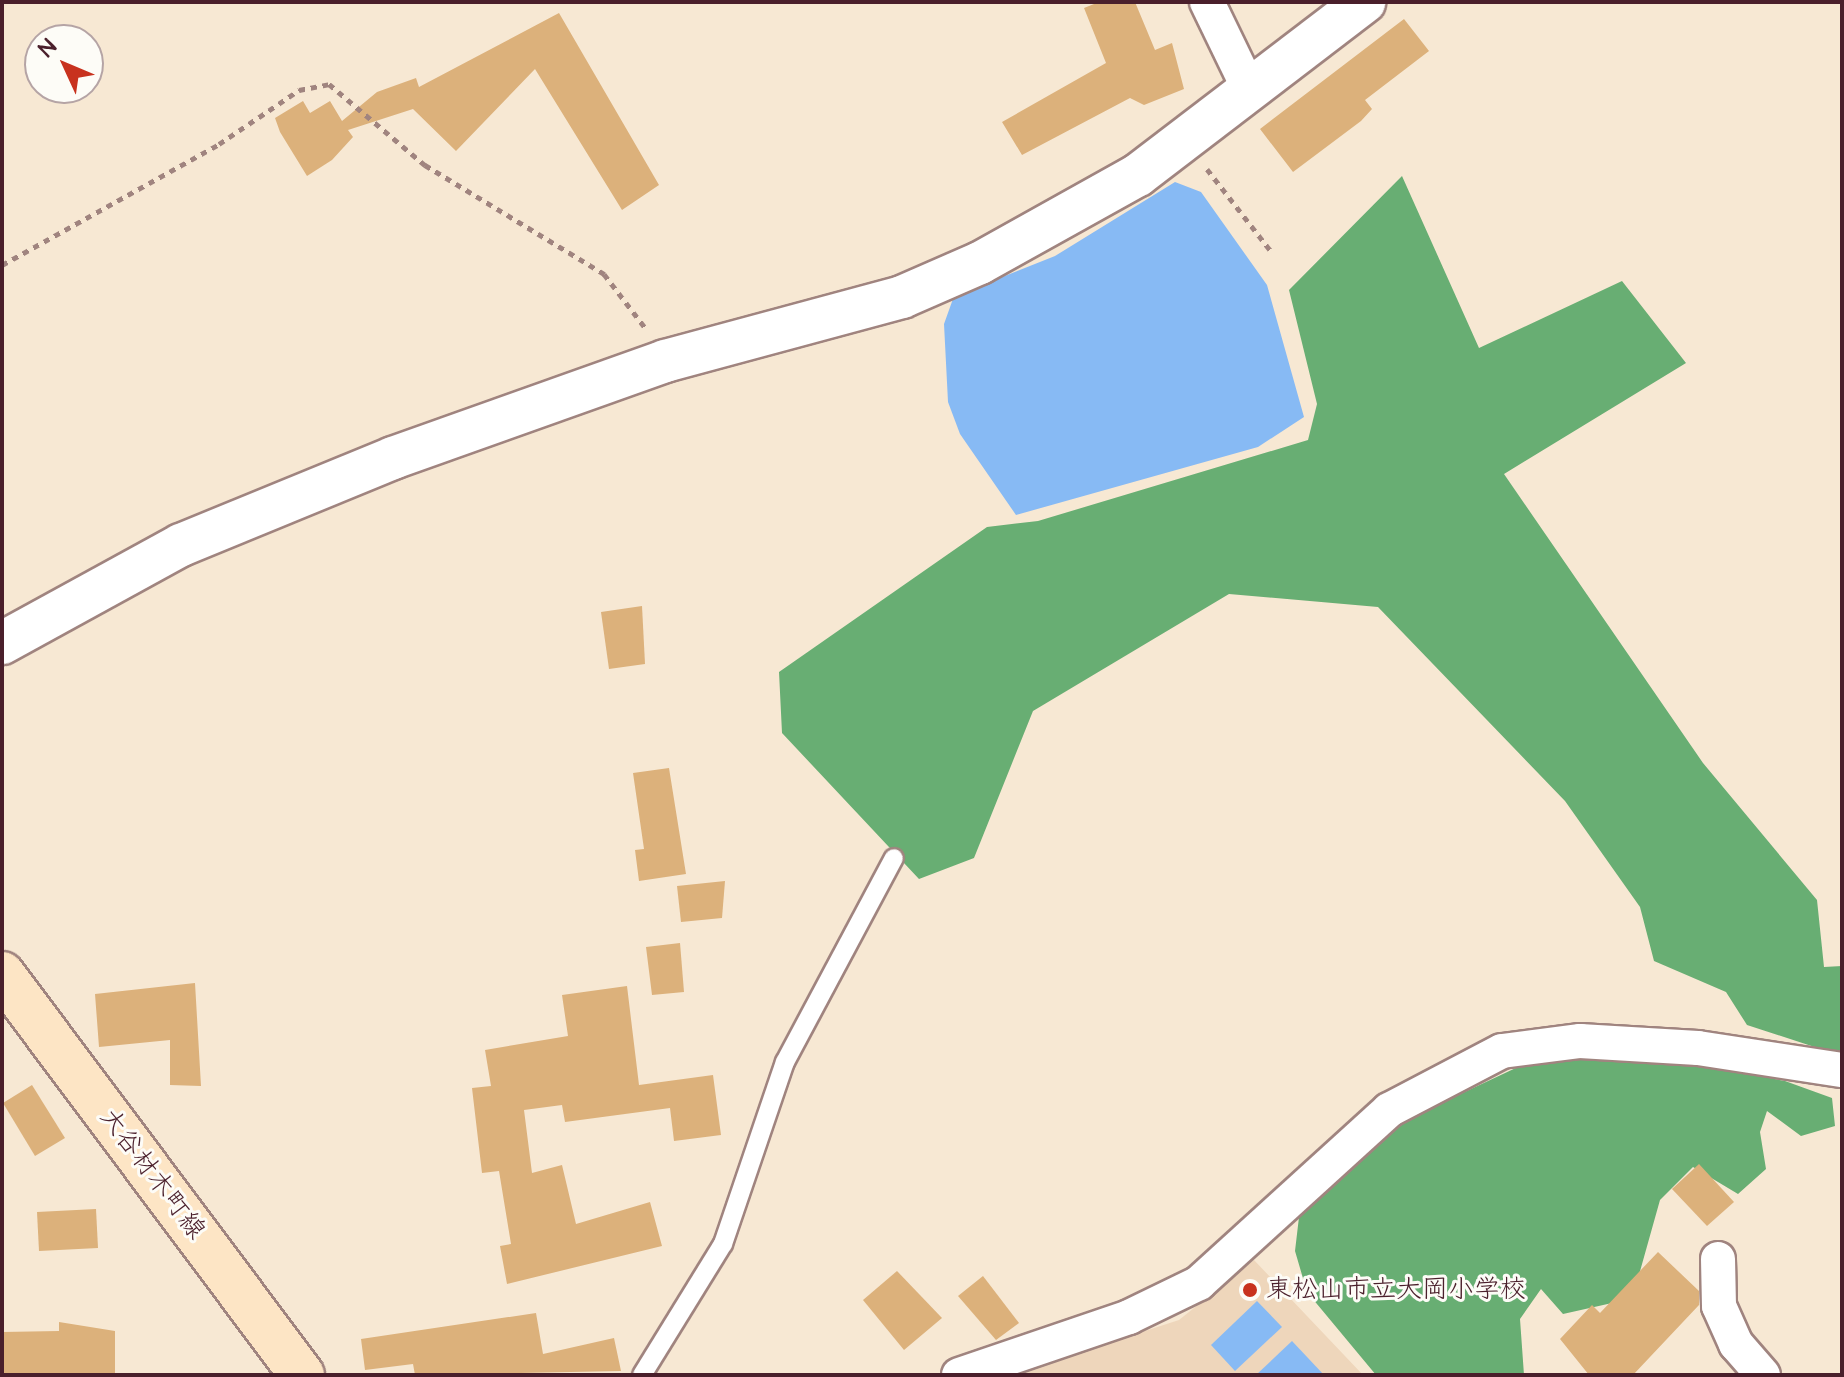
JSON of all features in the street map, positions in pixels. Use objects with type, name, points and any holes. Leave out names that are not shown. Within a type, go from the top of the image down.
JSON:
[{"type":"main road","name":"大谷材木町線","points":[[2,974],[302,1375]]},
{"type":"street","points":[[1207,2],[1250,91]]},
{"type":"street","points":[[2,643],[181,545],[665,361],[902,297],[1062,220],[1184,140],[1364,2]]},
{"type":"street","points":[[959,1375],[1129,1317],[1199,1283],[1389,1110],[1502,1051],[1580,1041],[1842,1070]]},
{"type":"street","points":[[1718,1259],[1719,1306],[1736,1344],[1763,1375]]},
{"type":"lane","points":[[642,1375],[723,1244],[785,1062],[894,858]]},
{"type":"path","points":[[2,265],[219,144],[299,90],[329,84],[425,165],[604,274],[665,361]]},
{"type":"path","points":[[1184,140],[1270,250]]},
{"type":"shaded area","name":"東松山市立大岡小学校","points":[[1254,1260],[1363,1375],[1009,1375],[1179,1320]]},
{"type":"green space","points":[[1402,176],[1479,348],[1622,281],[1686,363],[1504,474],[1703,763],[1817,900],[1824,967],[1842,966],[1842,1056],[1747,1025],[1726,992],[1654,961],[1640,907],[1565,801],[1378,607],[1229,594],[1033,711],[974,858],[919,879],[782,733],[779,672],[987,527],[1038,521],[1308,440],[1317,404],[1289,290]]},
{"type":"green space","points":[[1573,1054],[1683,1061],[1785,1081],[1832,1098],[1835,1126],[1801,1136],[1767,1111],[1760,1132],[1766,1169],[1738,1194],[1693,1167],[1660,1200],[1637,1282],[1621,1301],[1563,1314],[1541,1289],[1520,1319],[1524,1375],[1376,1375],[1307,1292],[1295,1251],[1299,1217],[1405,1120],[1520,1066]]},
{"type":"water","points":[[1175,182],[1201,192],[1267,285],[1304,417],[1258,447],[1016,515],[960,434],[948,402],[944,324],[954,296],[1055,256]]},
{"type":"water","points":[[1257,1301],[1282,1327],[1235,1371],[1211,1345]]},
{"type":"water","points":[[1292,1341],[1324,1375],[1256,1375]]},
{"type":"building","points":[[1099,2],[1135,2],[1155,50],[1172,43],[1184,89],[1144,105],[1130,98],[1022,155],[1002,122],[1106,63],[1084,8]]},
{"type":"building","points":[[559,13],[659,185],[622,210],[535,69],[456,151],[413,109],[348,130],[353,137],[332,160],[307,176],[280,132],[275,118],[303,101],[310,113],[330,101],[342,121],[377,92],[416,78],[419,87]]},
{"type":"building","points":[[1404,19],[1429,51],[1365,100],[1372,109],[1361,121],[1293,172],[1260,129]]},
{"type":"building","points":[[642,606],[645,664],[609,669],[601,612]]},
{"type":"building","points":[[669,768],[686,874],[639,881],[635,850],[644,849],[633,773]]},
{"type":"building","points":[[725,881],[722,918],[681,922],[677,886]]},
{"type":"building","points":[[680,943],[684,992],[652,995],[646,947]]},
{"type":"building","points":[[195,983],[201,1086],[170,1085],[170,1040],[99,1047],[95,994]]},
{"type":"building","points":[[627,986],[639,1085],[713,1075],[721,1135],[674,1141],[670,1108],[565,1122],[562,1105],[524,1110],[532,1173],[562,1165],[576,1224],[650,1202],[662,1246],[507,1284],[500,1246],[511,1244],[499,1171],[482,1173],[472,1088],[491,1086],[485,1050],[568,1036],[562,995]]},
{"type":"building","points":[[32,1085],[65,1138],[35,1156],[3,1103]]},
{"type":"building","points":[[1699,1164],[1734,1202],[1707,1226],[1672,1189]]},
{"type":"building","points":[[96,1209],[98,1248],[39,1251],[37,1212]]},
{"type":"building","points":[[1658,1252],[1699,1291],[1699,1305],[1633,1375],[1589,1375],[1560,1339],[1592,1305],[1600,1313]]},
{"type":"building","points":[[897,1271],[942,1318],[904,1350],[863,1300]]},
{"type":"building","points":[[983,1276],[1019,1323],[996,1340],[958,1296]]},
{"type":"building","points":[[536,1313],[543,1354],[614,1338],[621,1371],[415,1375],[413,1364],[365,1370],[361,1339]]},
{"type":"building","points":[[59,1322],[115,1331],[115,1375],[2,1375],[2,1332],[59,1331]]},
{"type":"place","name":"東松山市立大岡小学校","points":[[1250,1290]]}]
